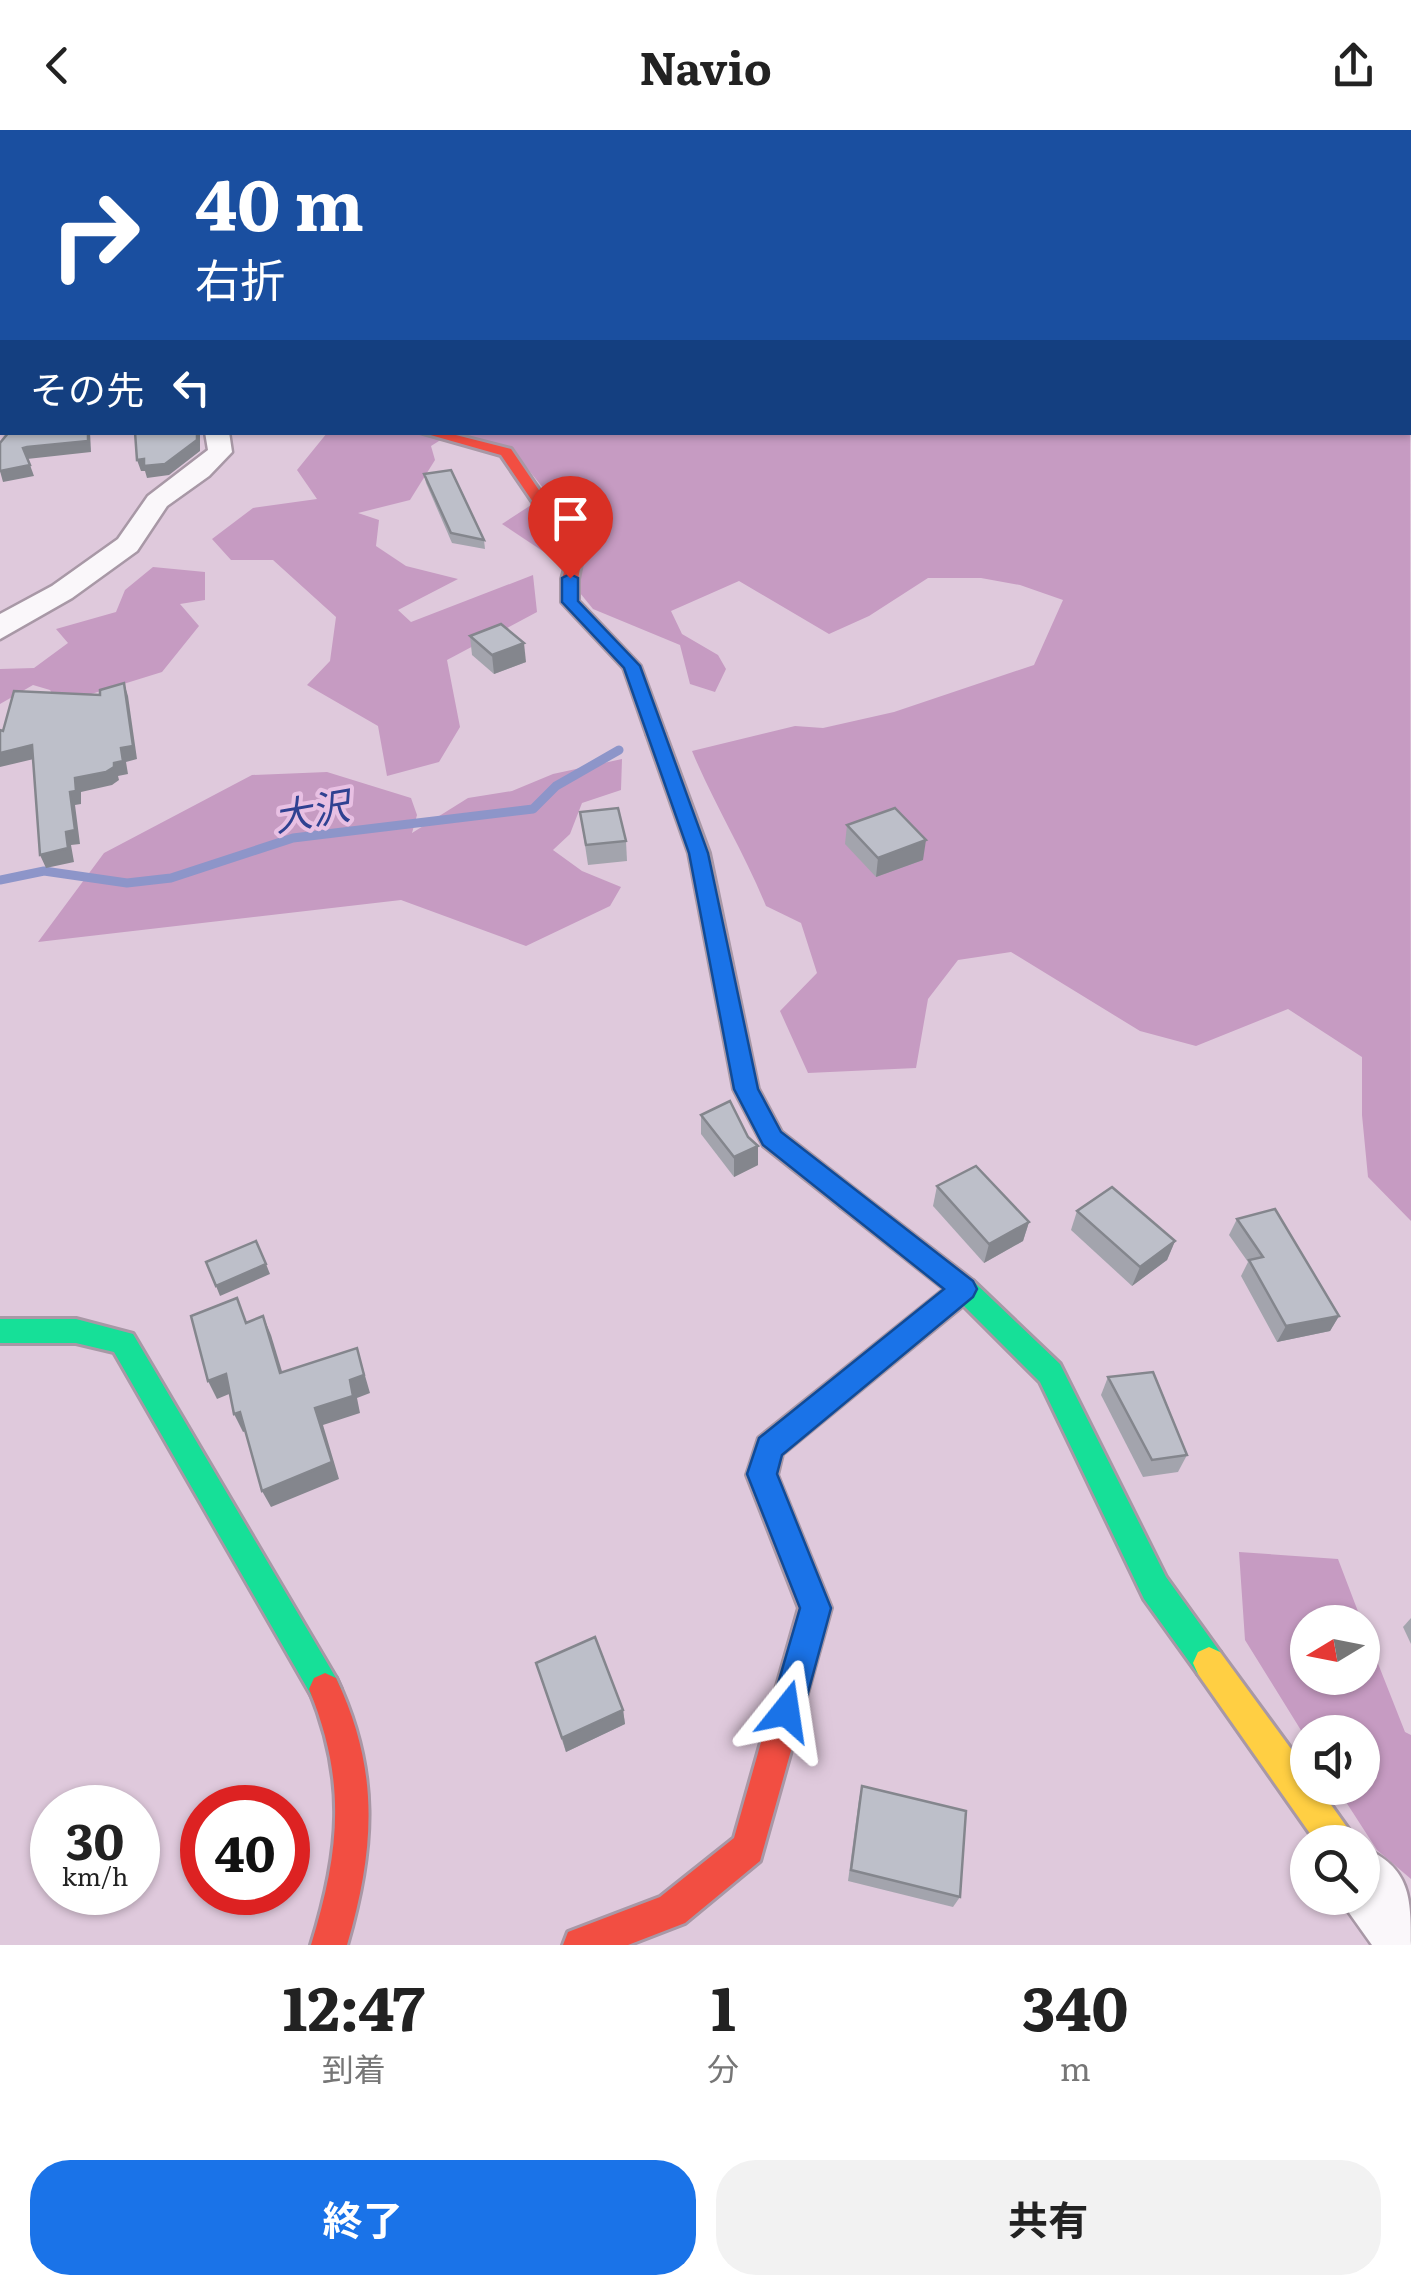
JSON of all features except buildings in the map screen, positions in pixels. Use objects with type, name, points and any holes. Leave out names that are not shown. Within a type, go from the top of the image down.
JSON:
[{"type":"street","points":[[0,630],[14,617],[62,592],[128,545],[157,501],[200,472],[220,452],[217,435]]},
{"type":"street","points":[[438,435],[506,452],[540,502],[582,536],[570,578],[570,602],[632,666],[698,853],[746,1089],[772,1139],[964,1289],[1050,1373],[1155,1588],[1325,1825]]},
{"type":"street","points":[[581,1945],[672,1910],[748,1849],[815,1608],[762,1474],[769,1448],[964,1289]]},
{"type":"street","points":[[0,1332],[76,1332],[123,1342],[343,1720],[353,1816],[343,1903],[329,1945]]},
{"type":"street","points":[[1380,1903],[1411,1945]]},
{"type":"shaded area","points":[[325,435],[448,435],[431,446],[435,460],[410,500],[358,513],[379,520],[376,546],[406,566],[458,579],[398,610],[411,622],[533,575],[537,612],[447,660],[460,727],[439,762],[387,776],[378,726],[307,685],[330,661],[336,617],[273,560],[231,560],[212,539],[253,508],[317,499],[297,470]]},
{"type":"shaded area","points":[[454,435],[1410,435],[1411,1221],[1368,1177],[1362,1057],[1288,1009],[1196,1046],[1140,1031],[1011,952],[958,960],[928,999],[916,1068],[808,1073],[780,1011],[817,973],[801,923],[766,906],[692,751],[795,726],[823,728],[894,712],[1034,665],[1063,600],[1020,585],[981,578],[928,578],[869,616],[829,634],[739,581],[671,611],[682,634],[718,655],[726,669],[715,692],[690,684],[680,645],[593,609],[550,556],[502,524],[548,494],[514,452]]},
{"type":"shaded area","points":[[153,567],[205,572],[205,600],[180,604],[199,626],[162,672],[59,704],[50,690],[33,685],[0,704],[0,669],[34,668],[68,643],[56,629],[116,612],[125,590]]},
{"type":"shaded area","points":[[622,759],[621,790],[582,803],[570,834],[553,850],[582,871],[621,887],[610,906],[526,946],[401,900],[38,942],[104,853],[252,775],[327,772],[411,798],[417,815],[412,833],[468,798],[512,791],[553,774]]},
{"type":"shaded area","points":[[1239,1552],[1338,1559],[1356,1605],[1290,1605],[1290,1695],[1380,1695],[1380,1669],[1405,1732],[1411,1735],[1411,1879],[1380,1853],[1380,1825],[1361,1825],[1348,1805],[1380,1805],[1380,1715],[1292,1715],[1245,1640]]},
{"type":"waterway","name":"大沢","points":[[0,880],[44,871],[127,883],[171,878],[293,838],[533,809],[556,786],[619,750]]},
{"type":"traffic: fast","points":[[850,1200],[964,1289],[1050,1373],[1155,1588],[1209,1663]]},
{"type":"traffic: fast","points":[[0,1331],[76,1331],[123,1342],[325,1689]]},
{"type":"traffic: slow","points":[[656,734],[699,853],[746,1089],[772,1139],[850,1200]]},
{"type":"traffic: slow","points":[[1209,1663],[1325,1825]]},
{"type":"traffic: jam","points":[[438,435],[506,452],[540,502],[582,536],[570,579],[570,602],[632,666],[656,734]]},
{"type":"traffic: jam","points":[[581,1945],[672,1910],[748,1849],[815,1608],[762,1475],[769,1447],[964,1289]]},
{"type":"traffic: jam","points":[[325,1689],[339,1718],[347,1749],[353,1816],[345,1882],[329,1945]]},
{"type":"route","points":[[570,578],[570,602],[632,666],[698,853],[746,1089],[772,1139],[964,1289],[769,1448],[762,1474],[815,1608],[786,1711]]}]
